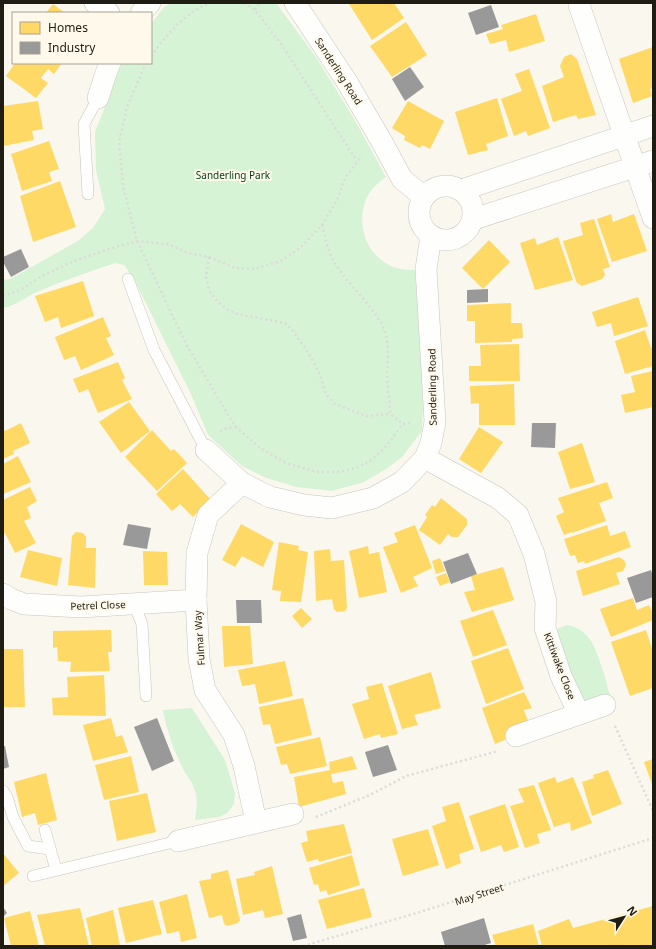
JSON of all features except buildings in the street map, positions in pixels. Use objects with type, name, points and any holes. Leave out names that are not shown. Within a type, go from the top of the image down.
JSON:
[{"type":"street","points":[[96,3],[108,12]]},
{"type":"street","points":[[143,12],[150,3]]},
{"type":"street","name":"Sanderling Road","points":[[295,3],[347,82],[402,179],[424,197]]},
{"type":"street","points":[[576,4],[624,135],[644,164],[653,218]]},
{"type":"street","points":[[98,98],[110,64]]},
{"type":"street","points":[[462,190],[653,126]]},
{"type":"street","points":[[474,219],[644,164]]},
{"type":"street","points":[[442,186],[453,186],[462,190],[470,198],[474,208],[474,219],[469,229],[461,236],[451,240],[440,240],[431,236],[423,228],[419,218],[419,207],[424,197],[432,190],[442,186]]},
{"type":"street","name":"Sanderling Road","points":[[206,450],[242,483],[270,498],[304,505],[332,508],[373,498],[402,482],[425,458],[431,443],[434,422],[426,269],[431,236]]},
{"type":"street","name":"Kittiwake Close","points":[[425,458],[498,498],[518,515],[534,554],[546,602],[545,628],[561,676],[579,714]]},
{"type":"street","name":"Fulmar Way","points":[[242,483],[208,515],[197,553],[196,600],[199,659],[205,690],[234,735],[244,766],[256,822]]},
{"type":"street","name":"Petrel Close","points":[[3,594],[10,599],[24,604],[81,607],[196,600]]},
{"type":"street","points":[[516,736],[606,705]]},
{"type":"street","points":[[178,841],[293,814]]},
{"type":"lane","points":[[88,194],[84,124],[98,98]]},
{"type":"lane","name":"Sanderling Road","points":[[128,279],[154,350],[206,450]]},
{"type":"lane","points":[[134,604],[142,624],[146,696]]},
{"type":"lane","points":[[3,791],[7,797],[13,817],[28,846],[50,849]]},
{"type":"lane","points":[[45,830],[56,870]]},
{"type":"lane","points":[[32,876],[178,841]]},
{"type":"path","points":[[152,55],[168,34],[183,19],[201,6],[210,3]]},
{"type":"path","points":[[244,3],[255,10],[281,44],[357,162]]},
{"type":"path","points":[[255,10],[260,3]]},
{"type":"path","points":[[146,64],[128,107],[120,142],[123,186],[137,240],[187,346],[235,426],[260,448],[286,463],[317,472],[337,472],[356,468],[370,461],[383,450],[402,424]]},
{"type":"path","points":[[3,296],[20,290],[44,275],[74,261],[109,248],[137,240],[167,244],[208,257],[235,268],[255,269],[281,261],[301,247],[322,225],[337,200],[345,178],[361,157],[382,142]]},
{"type":"path","points":[[322,225],[330,253],[336,265],[378,318],[386,332],[388,352],[387,378],[390,397],[390,414]]},
{"type":"path","points":[[208,257],[206,277],[209,290],[217,301],[226,309],[237,314],[284,324],[292,330],[308,352],[320,375],[326,394],[336,404],[366,416],[390,414],[402,424],[434,422]]},
{"type":"path","points":[[606,705],[653,811]]},
{"type":"path","points":[[293,814],[299,823],[370,795],[406,776],[504,749],[516,736]]},
{"type":"path","name":"May Street","points":[[303,946],[420,912],[653,838]]},
{"type":"green space","name":"Sanderling Park","points":[[171,3],[276,3],[316,57],[353,117],[386,177],[376,185],[368,195],[362,215],[362,225],[368,245],[382,261],[396,268],[415,270],[423,402],[422,431],[402,457],[386,469],[364,482],[332,491],[297,487],[266,478],[242,466],[208,435],[190,392],[135,281],[124,265],[115,263],[85,273],[46,288],[3,308],[3,280],[10,279],[78,241],[93,228],[105,209],[96,170],[95,132],[122,64],[152,64],[152,23],[164,7]]},
{"type":"green space","points":[[567,625],[582,631],[588,637],[596,650],[613,707],[588,706],[577,697],[558,637],[557,629]]},
{"type":"green space","points":[[192,708],[225,760],[235,793],[234,804],[228,812],[220,817],[195,820],[197,803],[196,794],[192,783],[184,771],[173,747],[166,724],[163,710]]}]
